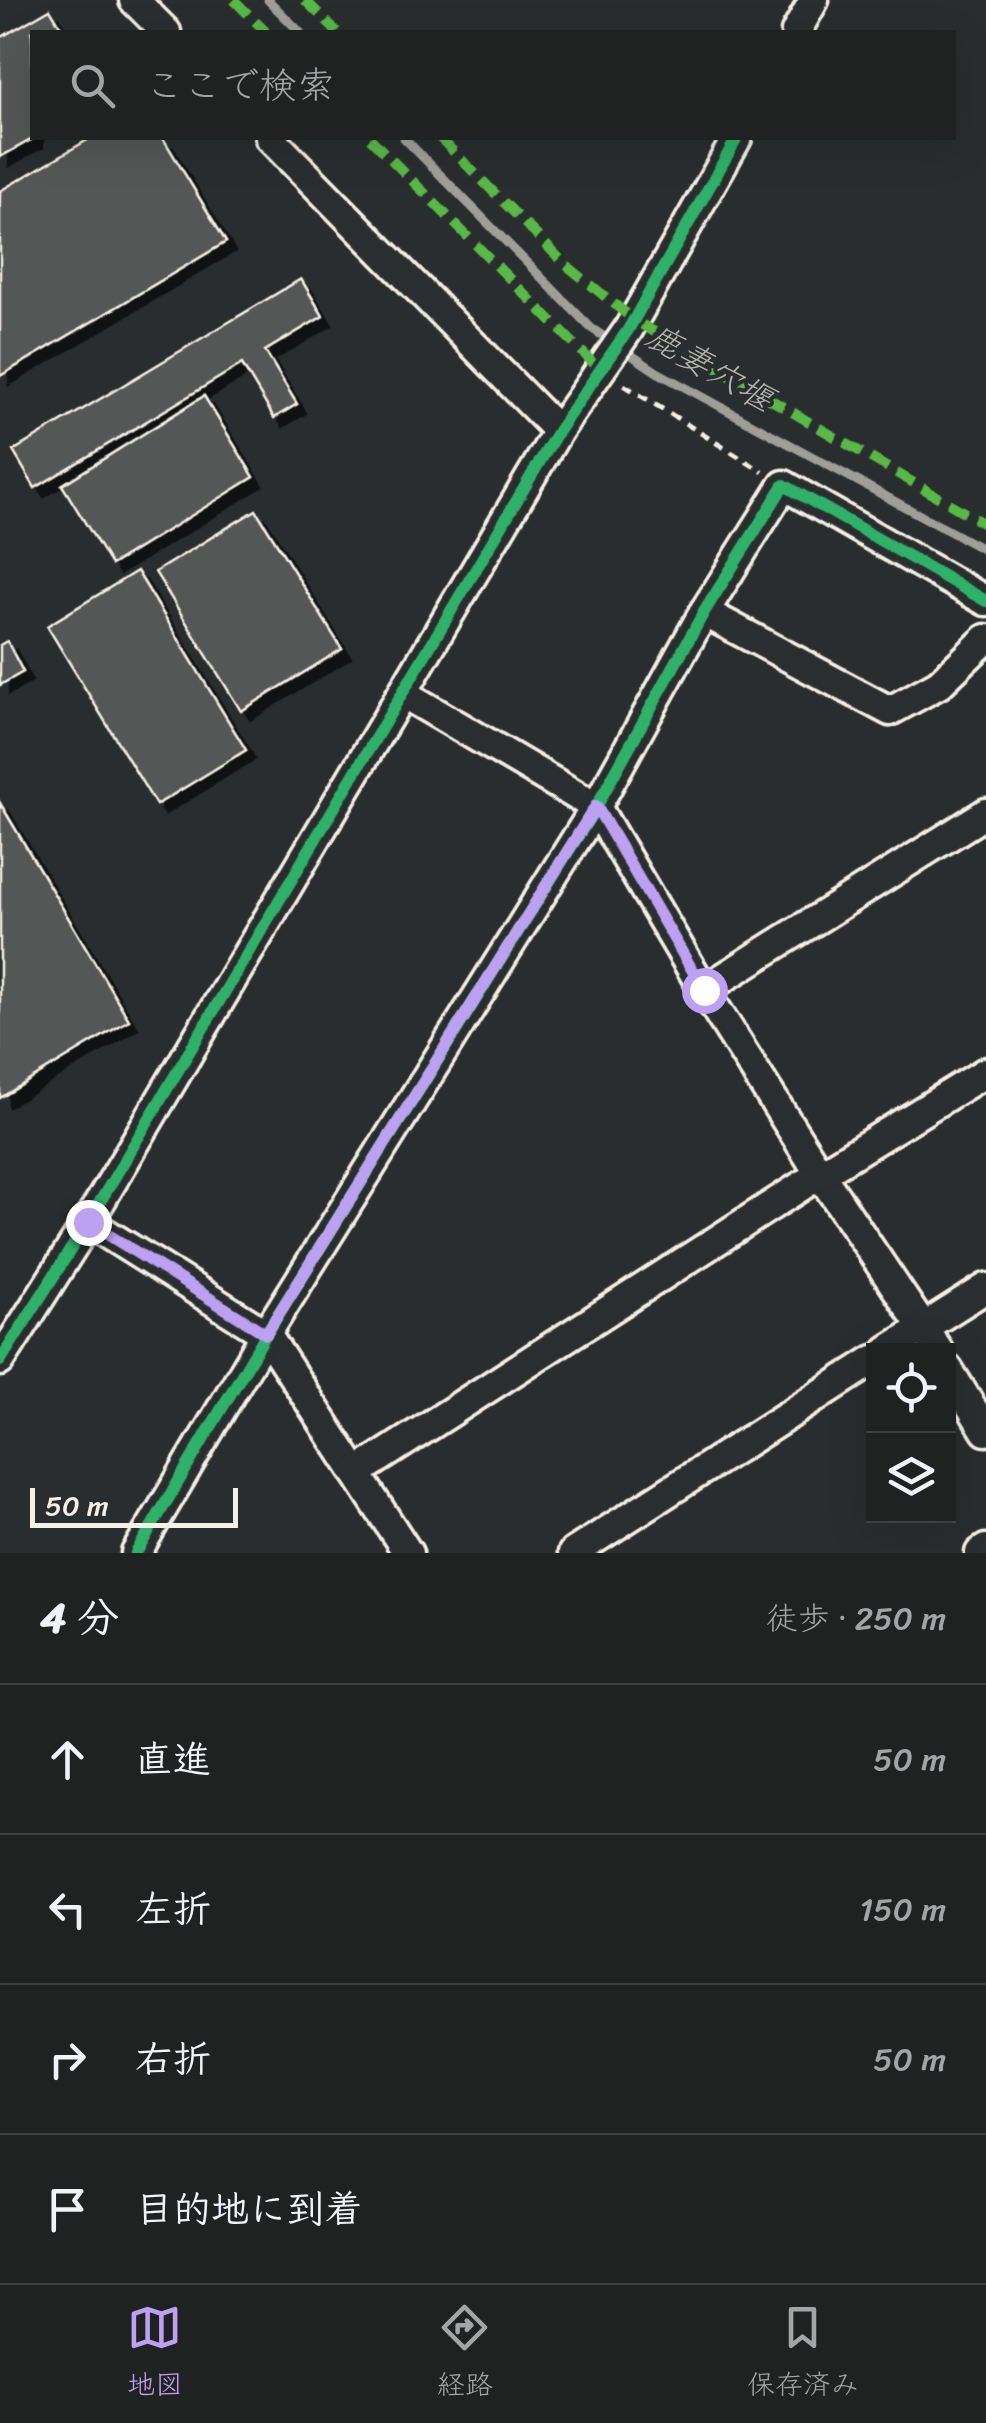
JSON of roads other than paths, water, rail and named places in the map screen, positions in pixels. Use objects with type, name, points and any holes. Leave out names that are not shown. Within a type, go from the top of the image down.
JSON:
[{"type":"street","points":[[134,0],[164,30]]},
{"type":"street","points":[[797,30],[814,0]]},
{"type":"street","points":[[272,140],[558,431]]},
{"type":"street","points":[[0,1361],[88,1222],[558,431],[628,330],[735,140]]},
{"type":"street","points":[[136,1553],[266,1334],[596,806],[704,612],[784,485],[986,601]]},
{"type":"street","points":[[704,612],[890,711],[939,684],[986,639]]},
{"type":"street","points":[[404,694],[596,806],[704,990],[820,1174],[931,1339],[986,1288]]},
{"type":"street","points":[[704,990],[986,812]]},
{"type":"street","points":[[356,1473],[820,1174],[986,1072]]},
{"type":"street","points":[[88,1222],[266,1334],[408,1553]]},
{"type":"street","points":[[572,1553],[866,1365]]},
{"type":"street","points":[[956,1382],[986,1431]]},
{"type":"waterway","name":"鹿妻穴堰","points":[[268,0],[298,30]]},
{"type":"waterway","name":"鹿妻穴堰","points":[[406,140],[591,328],[657,372],[986,551]]}]
